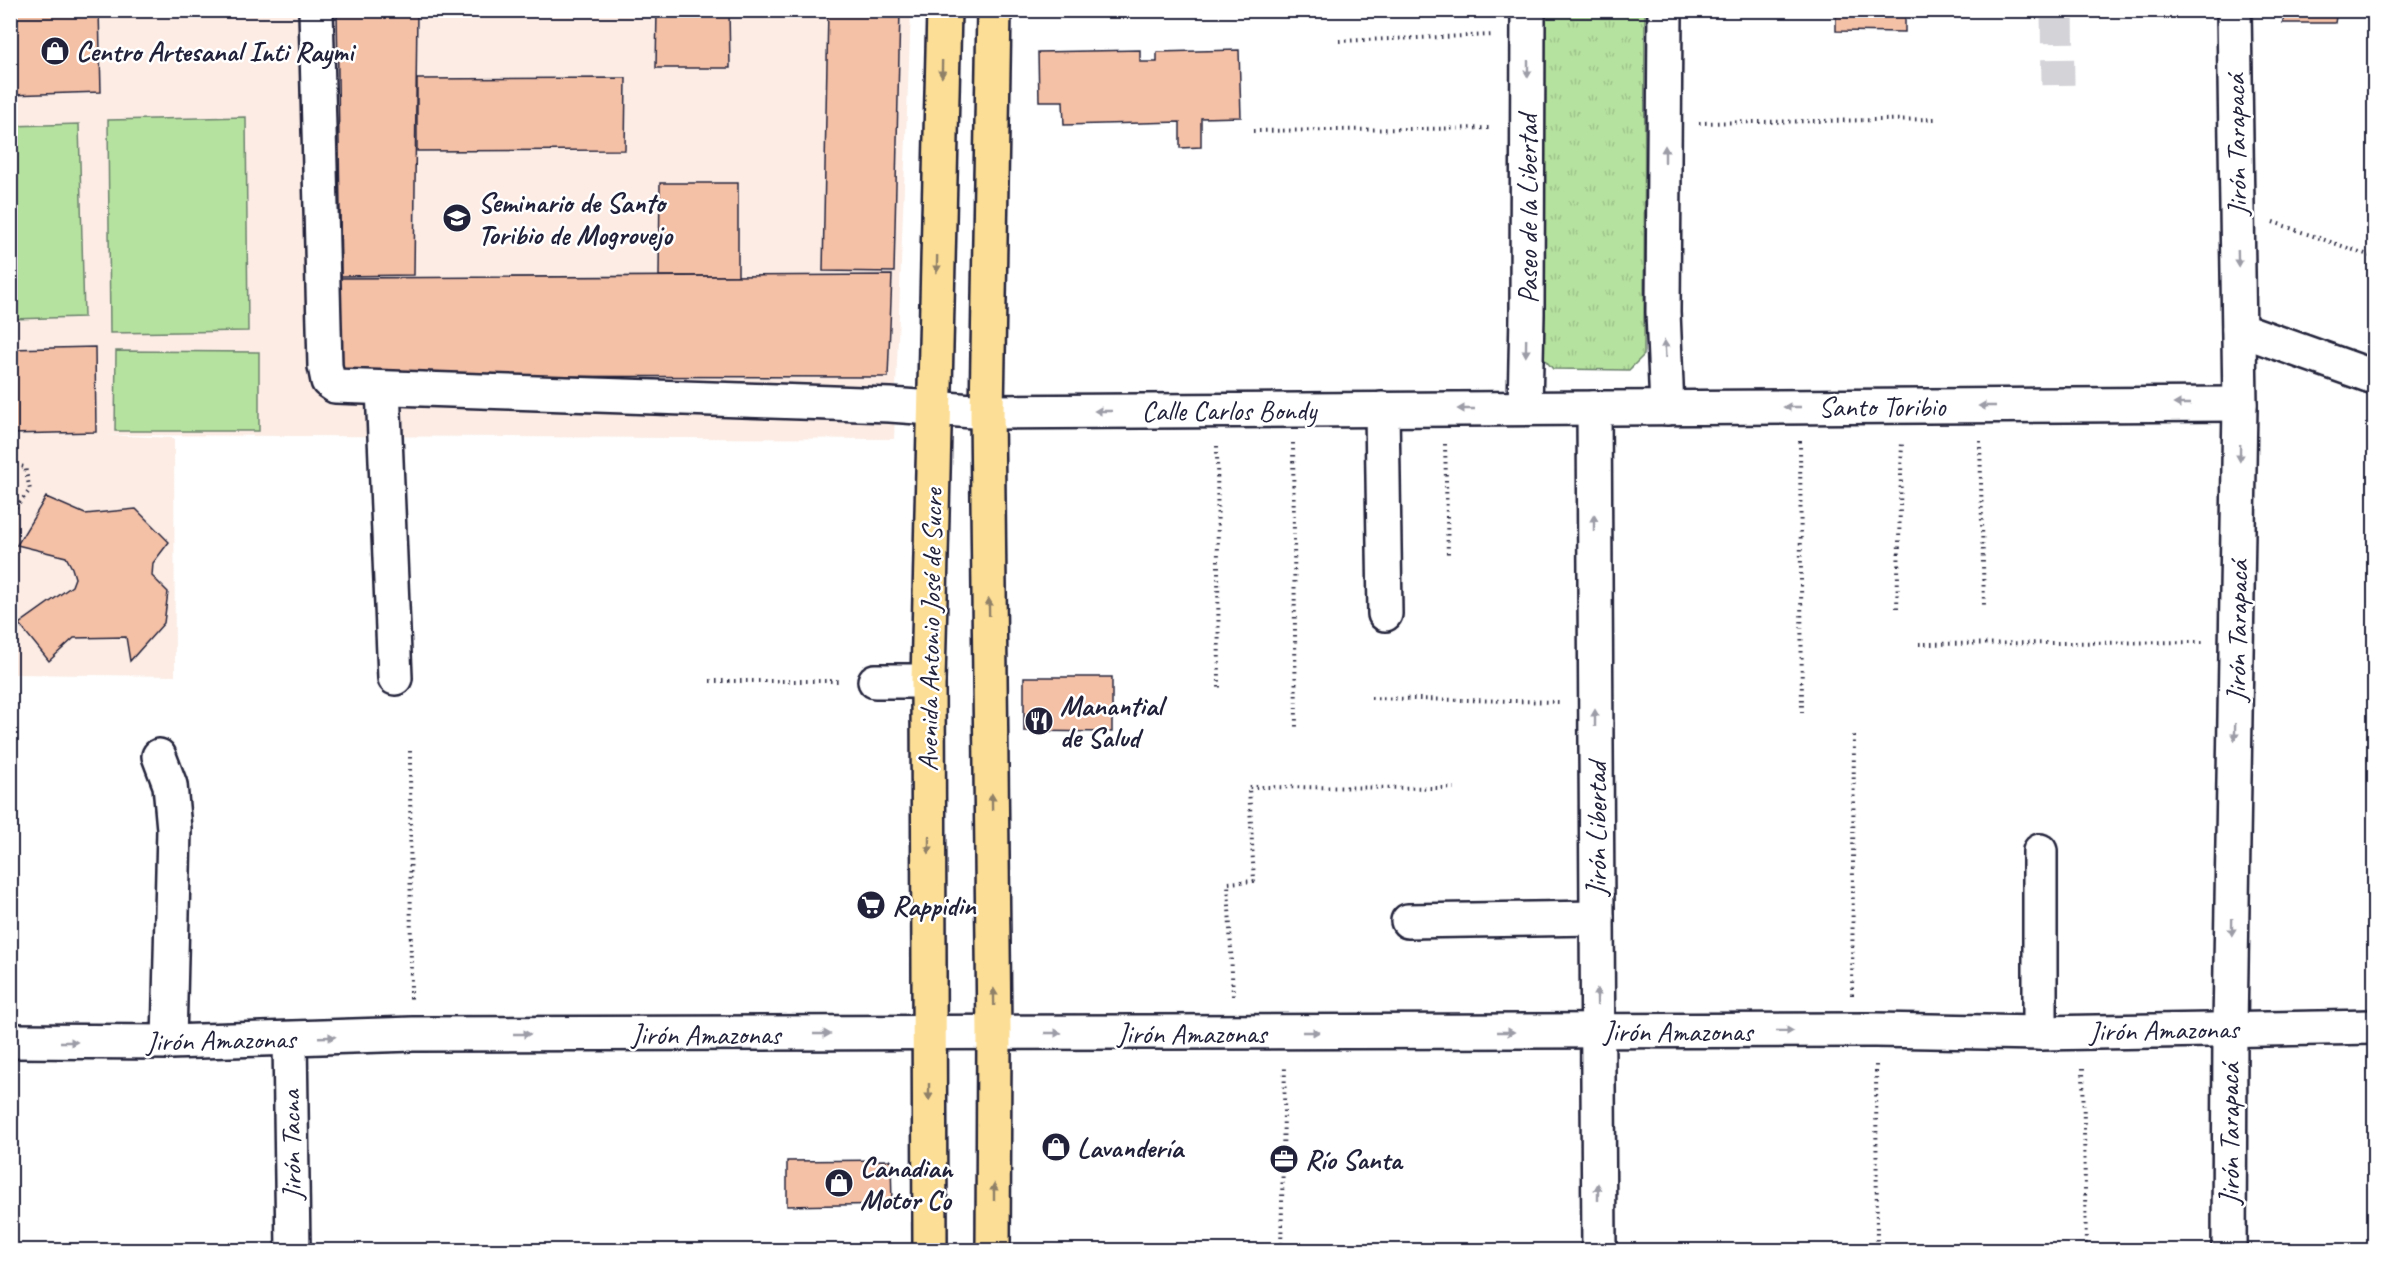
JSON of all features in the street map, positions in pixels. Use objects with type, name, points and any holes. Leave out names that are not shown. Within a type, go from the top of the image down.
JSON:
[{"type":"main road","name":"Avenida Antonio José de Sucre","points":[[930,1251],[928,681],[944,10]]},
{"type":"main road","name":"Avenida Antonio José de Sucre","points":[[993,1251],[994,1033],[987,412],[994,10]]},
{"type":"street","name":"Calle Carlos Bondy","points":[[316,10],[325,366],[328,381],[335,386],[878,404],[987,412],[1525,408]]},
{"type":"street","points":[[1665,10],[1663,312],[1667,408]]},
{"type":"street","name":"Jirón Tarapacá","points":[[2229,1251],[2230,1029],[2240,404],[2234,10]]},
{"type":"street","name":"Paseo de la Libertad","points":[[1525,408],[1528,22]]},
{"type":"street","points":[[2239,329],[2374,377]]},
{"type":"street","points":[[383,388],[395,678]]},
{"type":"street","name":"Santo Toribio","points":[[1525,408],[2240,404]]},
{"type":"street","name":"Jirón Libertad","points":[[1594,408],[1599,1251]]},
{"type":"street","points":[[1382,409],[1385,614]]},
{"type":"street","points":[[875,681],[928,681]]},
{"type":"street","points":[[159,756],[170,785],[174,830],[169,1042]]},
{"type":"street","points":[[2040,851],[2040,1033]]},
{"type":"street","points":[[1408,921],[1597,918]]},
{"type":"street","name":"Jirón Amazonas","points":[[10,1041],[169,1042],[414,1034],[1863,1030],[2040,1033],[2374,1027]]},
{"type":"street","name":"Jirón Tacna","points":[[290,1039],[293,1251]]},
{"type":"path","points":[[1339,41],[1528,22]]},
{"type":"path","points":[[1665,123],[1938,119]]},
{"type":"path","points":[[1253,131],[1528,127]]},
{"type":"path","points":[[2237,209],[2374,257]]},
{"type":"path","points":[[1897,608],[1903,406]]},
{"type":"path","points":[[1979,406],[1984,605]]},
{"type":"path","points":[[1800,407],[1802,713]]},
{"type":"path","points":[[1292,409],[1296,728]]},
{"type":"path","points":[[1445,409],[1448,554]]},
{"type":"path","points":[[1217,410],[1219,688]]},
{"type":"path","points":[[10,464],[26,467],[30,490],[10,514]]},
{"type":"path","points":[[1919,644],[2237,641]]},
{"type":"path","points":[[710,681],[875,681]]},
{"type":"path","points":[[1371,698],[1595,702]]},
{"type":"path","points":[[1854,735],[1863,1030],[1877,1251]]},
{"type":"path","points":[[410,752],[411,1002],[414,1034]]},
{"type":"path","points":[[1235,1033],[1228,883],[1254,882],[1249,787],[1454,788]]},
{"type":"path","points":[[2083,1032],[2086,1251]]},
{"type":"path","points":[[1281,1251],[1286,1033]]},
{"type":"shaded area","name":"Seminario de Santo Toribio de Mogrovejo","points":[[100,11],[911,11],[894,439],[105,435],[174,438],[175,676],[11,674],[10,95],[101,93]]},
{"type":"green space","points":[[1538,11],[1645,11],[1644,355],[1629,370],[1553,369],[1539,353]]},
{"type":"green space","points":[[246,117],[248,331],[110,333],[108,120]]},
{"type":"green space","points":[[79,124],[84,317],[11,319],[11,126]]},
{"type":"green space","points":[[116,351],[259,352],[259,431],[115,431]]},
{"type":"building","name":"Centro Artesanal Inti Raymi","points":[[10,10],[99,10],[101,92],[10,95]]},
{"type":"building","points":[[337,10],[417,10],[414,275],[341,276]]},
{"type":"building","points":[[657,10],[729,10],[730,68],[656,68]]},
{"type":"building","points":[[828,10],[900,10],[894,272],[823,271]]},
{"type":"building","points":[[1836,10],[1905,10],[1905,32],[1836,31]]},
{"type":"building","points":[[2284,10],[2337,10],[2335,23],[2283,23]]},
{"type":"building","points":[[1140,50],[1140,62],[1157,62],[1157,52],[1239,50],[1241,117],[1201,118],[1201,147],[1180,148],[1180,122],[1064,125],[1063,101],[1039,101],[1038,52]]},
{"type":"building","points":[[626,78],[625,150],[417,151],[417,79]]},
{"type":"building","points":[[660,183],[738,183],[738,276],[659,276]]},
{"type":"building","points":[[892,275],[888,377],[342,376],[340,278]]},
{"type":"building","points":[[95,347],[96,432],[10,434],[10,349]]},
{"type":"building","points":[[46,497],[85,514],[136,509],[169,542],[153,563],[152,576],[168,592],[164,623],[130,661],[126,637],[74,638],[49,661],[19,624],[72,586],[75,578],[66,557],[17,545]]},
{"type":"building","points":[[1024,677],[1112,677],[1112,732],[1024,731]]},
{"type":"building","name":"Canadian Motor Co","points":[[891,1160],[892,1204],[787,1206],[787,1161]]},
{"type":"tunnel","points":[[2057,10],[2058,85]]},
{"type":"place","name":"Centro Artesanal Inti Raymi","points":[[55,51]]},
{"type":"place","name":"Seminario de Santo Toribio de Mogrovejo","points":[[457,218]]},
{"type":"place","name":"Manantial de Salud","points":[[1039,721]]},
{"type":"place","name":"Rappidin","points":[[871,905]]},
{"type":"place","name":"Lavandería","points":[[1056,1147]]},
{"type":"place","name":"Río Santa","points":[[1284,1159]]},
{"type":"place","name":"Canadian Motor Co","points":[[839,1183]]}]
